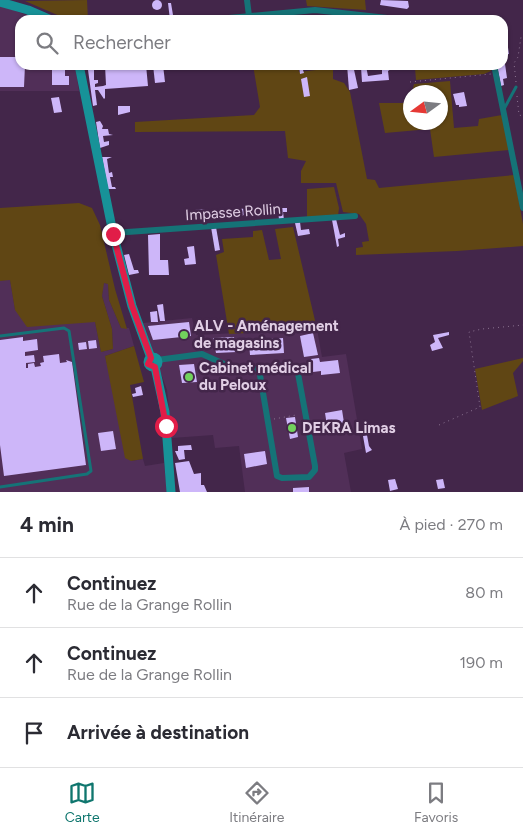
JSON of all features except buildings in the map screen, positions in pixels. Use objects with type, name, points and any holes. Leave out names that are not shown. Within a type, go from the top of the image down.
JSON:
[{"type":"main road","points":[[8,0],[46,15]]},
{"type":"main road","points":[[0,2],[40,15]]},
{"type":"main road","points":[[80,70],[113,234],[132,306],[154,362],[165,412],[171,492]]},
{"type":"main road","points":[[84,70],[86,93]]},
{"type":"street","points":[[247,0],[249,15]]},
{"type":"street","points":[[260,15],[315,10],[360,15]]},
{"type":"street","points":[[495,70],[523,208]]},
{"type":"street","name":"Impasse Rollin","points":[[113,234],[355,216]]},
{"type":"street","points":[[154,362],[202,354],[233,368],[259,369],[289,365],[297,368],[315,466],[313,474],[309,477],[282,478],[277,476],[259,369]]},
{"type":"lane","points":[[504,110],[516,87]]},
{"type":"lane","points":[[0,336],[64,328],[70,331],[80,411],[91,470],[87,474],[0,487]]},
{"type":"path","points":[[523,37],[520,37],[518,57],[514,63],[517,111],[518,115],[523,116]]},
{"type":"path","points":[[410,82],[478,77],[496,73]]},
{"type":"path","points":[[439,425],[480,407],[467,334],[482,329],[523,325]]},
{"type":"path","points":[[267,420],[296,415]]},
{"type":"shaded area","points":[[87,0],[88,15],[57,15],[25,1]]},
{"type":"shaded area","points":[[306,0],[365,0],[366,10],[307,6]]},
{"type":"shaded area","points":[[0,5],[26,15],[15,15],[15,70],[76,70],[79,91],[0,91]]},
{"type":"shaded area","points":[[254,70],[299,70],[299,72],[333,70],[333,79],[344,83],[350,92],[367,179],[375,180],[379,188],[514,175],[523,224],[523,246],[356,255],[356,248],[363,247],[362,242],[369,241],[366,224],[359,214],[343,212],[336,183],[301,183],[301,171],[306,161],[288,158],[285,131],[135,132],[135,122],[254,115],[260,107]]},
{"type":"shaded area","points":[[415,70],[491,71],[484,74],[416,80]]},
{"type":"shaded area","points":[[450,81],[454,128],[478,126],[479,119],[502,115],[509,150],[434,157],[430,130],[448,130],[448,85],[414,84]]},
{"type":"shaded area","points":[[379,103],[403,103],[403,130],[419,130],[385,133]]},
{"type":"shaded area","points":[[334,187],[339,208],[338,216],[307,217],[307,189]]},
{"type":"shaded area","points":[[79,203],[92,208],[100,225],[115,289],[127,329],[121,328],[109,300],[108,284],[104,283],[102,296],[112,329],[113,349],[101,352],[95,322],[27,327],[15,310],[10,280],[0,281],[0,208]]},
{"type":"shaded area","points":[[293,227],[317,329],[229,334],[216,255],[224,252],[222,239],[253,237],[253,231],[262,230],[269,260],[281,259],[275,229]]},
{"type":"shaded area","points":[[10,279],[15,310],[95,322],[101,352],[113,349],[112,329],[102,296],[104,283],[108,284],[109,300],[121,328],[129,328],[134,346],[105,356],[131,461],[143,459],[145,466],[164,463],[167,492],[0,492],[0,281]]},
{"type":"shaded area","points":[[192,318],[196,335],[317,329],[322,357],[346,354],[362,449],[344,453],[351,492],[245,492],[239,446],[215,448],[213,435],[172,438],[167,390],[143,323]]},
{"type":"shaded area","points":[[134,346],[144,382],[130,385],[143,459],[131,461],[125,458],[105,356]]},
{"type":"shaded area","points":[[523,358],[523,361],[513,373],[518,396],[482,410],[475,369]]},
{"type":"place","name":"ALV - Aménagement de magasins","points":[[184,335]]},
{"type":"place","name":"Cabinet médical du Peloux","points":[[189,377]]},
{"type":"place","name":"DEKRA Limas","points":[[292,428]]},
{"type":"route","points":[[113,234],[132,306],[151,358],[148,364],[151,367],[155,367],[163,401],[166,426]]}]
